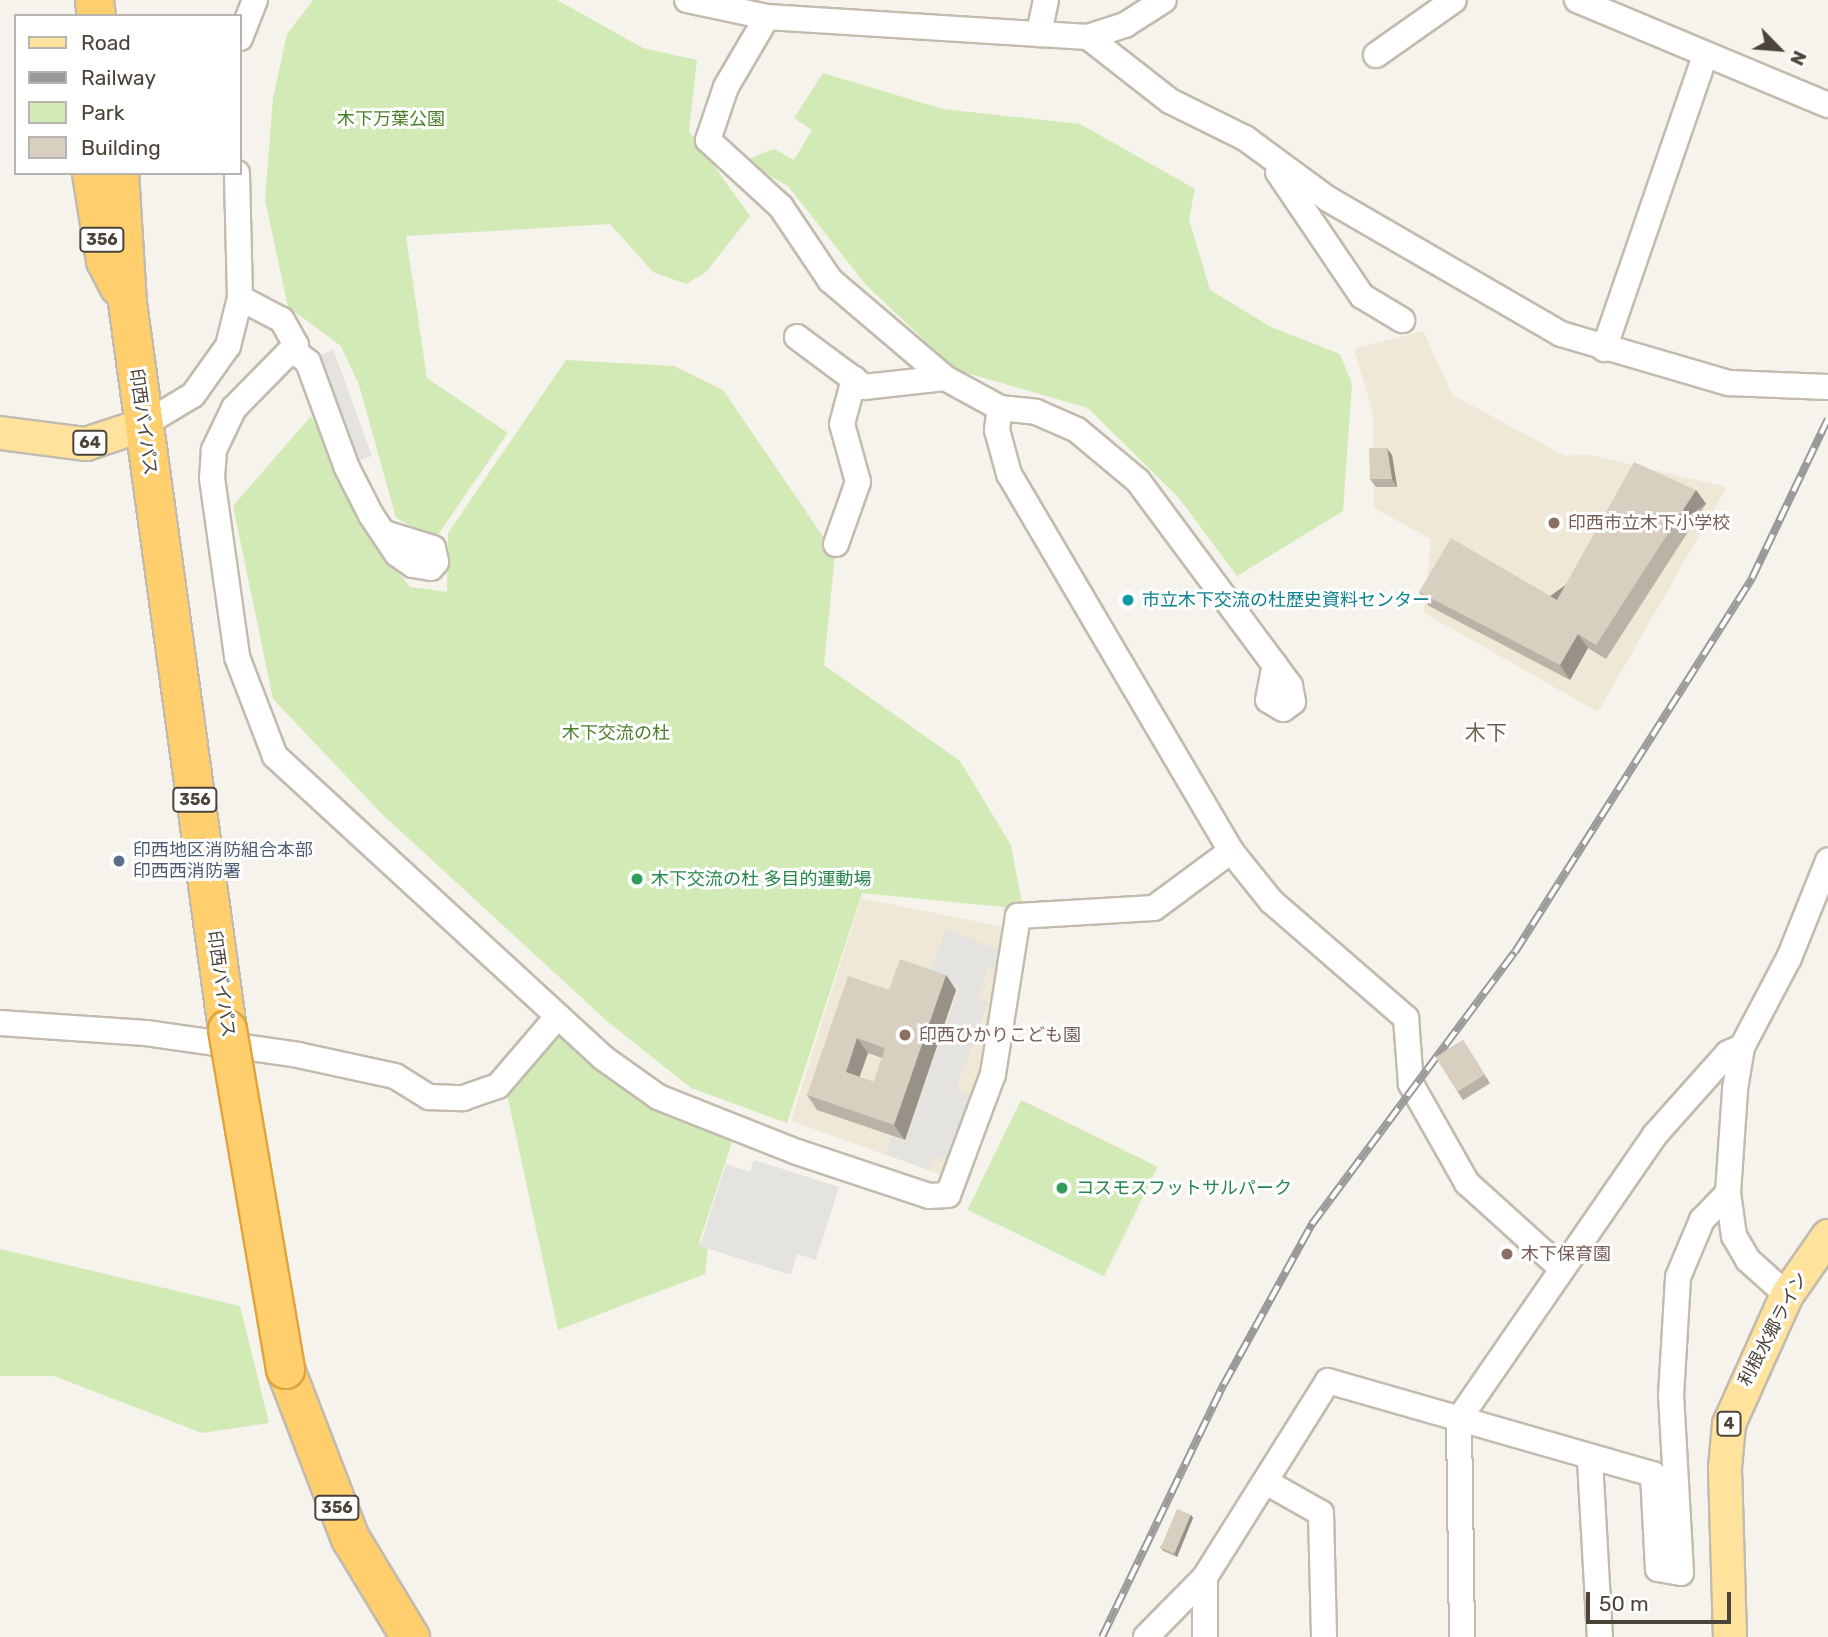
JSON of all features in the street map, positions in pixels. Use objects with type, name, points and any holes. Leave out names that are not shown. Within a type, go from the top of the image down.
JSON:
[{"type":"highway","name":"印西バイパス","points":[[91,175],[105,260],[127,302]]},
{"type":"highway","name":"印西バイパス","points":[[120,175],[127,302],[143,425],[227,1029],[285,1369],[350,1538],[410,1637]]},
{"type":"main road","name":"64","points":[[0,433],[86,443],[143,425]]},
{"type":"main road","name":"利根水郷ライン","points":[[1730,1637],[1725,1468],[1730,1424],[1787,1295],[1828,1236]]},
{"type":"street","points":[[242,33],[255,0]]},
{"type":"street","points":[[687,0],[767,17],[1088,37],[1125,25],[1164,0]]},
{"type":"street","points":[[1039,34],[1046,0]]},
{"type":"street","points":[[1376,55],[1454,0]]},
{"type":"street","points":[[1577,0],[1828,105]]},
{"type":"street","points":[[767,17],[726,87],[708,140],[781,207],[830,279],[945,378],[1000,408],[1037,412],[1111,452],[1275,665]]},
{"type":"street","points":[[1088,37],[1170,101],[1263,151],[1328,199],[1461,271],[1512,310],[1604,349],[1729,383],[1828,387]]},
{"type":"street","points":[[1604,349],[1705,55]]},
{"type":"street","points":[[1263,151],[1362,296],[1402,320]]},
{"type":"street","points":[[143,425],[206,382],[228,346],[240,298],[237,175]]},
{"type":"street","points":[[240,298],[282,320],[294,351],[308,362],[347,468],[384,533]]},
{"type":"street","points":[[797,337],[864,387],[945,378]]},
{"type":"street","points":[[294,351],[246,393],[214,450],[214,507],[253,712],[275,756],[305,787],[631,1081],[687,1112],[942,1198],[953,1191],[993,1074],[1018,916],[1154,908],[1231,851]]},
{"type":"street","points":[[836,544],[858,482],[842,424],[854,379]]},
{"type":"street","points":[[1000,408],[996,430],[1009,474],[1231,851],[1271,901],[1406,1018],[1411,1084],[1467,1183],[1560,1266]]},
{"type":"street","points":[[1787,1295],[1748,1260],[1734,1236],[1728,1193],[1742,1047],[1789,958],[1828,861]]},
{"type":"street","points":[[0,1023],[146,1032],[298,1055],[395,1076],[429,1097],[463,1098],[498,1086],[558,1016]]},
{"type":"street","points":[[1462,1637],[1459,1419],[1560,1266],[1654,1136],[1728,1053],[1742,1047]]},
{"type":"street","points":[[1146,1637],[1205,1577],[1328,1381],[1590,1460],[1653,1474],[1658,1569],[1681,1573],[1671,1396],[1678,1277],[1702,1220],[1728,1193]]},
{"type":"street","points":[[1590,1460],[1600,1637]]},
{"type":"street","points":[[1266,1482],[1321,1513],[1324,1637]]},
{"type":"street","points":[[1205,1577],[1205,1637]]},
{"type":"shaded area","name":"印西市立木下小学校","points":[[1423,331],[1453,395],[1565,456],[1586,454],[1727,487],[1598,712],[1424,613],[1431,539],[1374,508],[1373,414],[1354,349]]},
{"type":"shaded area","points":[[333,349],[372,456],[356,461],[320,356]]},
{"type":"shaded area","name":"印西ひかりこども園","points":[[861,898],[1004,927],[979,1095],[942,1175],[791,1121]]},
{"type":"shaded area","points":[[946,929],[999,950],[996,970],[988,968],[978,997],[988,1002],[956,1090],[970,1096],[948,1162],[934,1156],[929,1170],[885,1154],[891,1137],[905,1142],[959,987],[928,976]]},
{"type":"shaded area","points":[[754,1160],[839,1187],[816,1260],[797,1254],[791,1275],[700,1246],[726,1164],[750,1172]]},
{"type":"green space","name":"木下万葉公園","points":[[313,0],[557,0],[643,48],[697,60],[689,131],[750,216],[706,272],[686,284],[653,272],[610,224],[406,236],[427,378],[508,433],[435,539],[396,518],[359,385],[341,346],[288,307],[265,200],[273,98],[287,34]]},
{"type":"green space","points":[[823,73],[943,109],[1080,124],[1195,189],[1189,219],[1210,290],[1271,327],[1340,354],[1352,384],[1343,511],[1237,576],[1179,498],[1088,408],[956,370],[866,285],[788,186],[742,161],[774,149],[794,160],[812,130],[794,118]]},
{"type":"green space","name":"木下交流の杜","points":[[566,360],[674,366],[723,390],[835,554],[824,665],[960,761],[1011,845],[1023,909],[862,893],[787,1123],[691,1088],[608,1022],[382,814],[273,699],[233,506],[311,416],[367,534],[410,587],[447,592],[448,533]]},
{"type":"green space","points":[[561,1031],[628,1092],[732,1142],[699,1243],[708,1247],[705,1274],[558,1330],[507,1094],[507,1081]]},
{"type":"green space","name":"コスモスフットサルパーク","points":[[1021,1100],[1158,1167],[1104,1276],[968,1210]]},
{"type":"green space","points":[[0,1249],[240,1306],[269,1423],[202,1433],[54,1376],[0,1376]]},
{"type":"building","points":[[1369,448],[1387,448],[1392,479],[1370,479]]},
{"type":"building","points":[[1634,462],[1696,490],[1596,645],[1578,634],[1560,665],[1419,592],[1451,538],[1557,600]]},
{"type":"building","points":[[900,959],[946,975],[894,1125],[807,1095],[848,976],[889,990]],"holes":[[[857,1038],[885,1048],[874,1082],[846,1072]]]},
{"type":"building","points":[[1463,1040],[1485,1075],[1458,1092],[1436,1057]]},
{"type":"building","points":[[1177,1509],[1191,1515],[1174,1554],[1161,1548]]},
{"type":"railway","points":[[1102,1637],[1224,1384],[1312,1224],[1515,952],[1752,578],[1828,419]]},
{"type":"place","name":"印西市立木下小学校","points":[[1554,523]]},
{"type":"place","name":"市立木下交流の杜歴史資料センター","points":[[1128,600]]},
{"type":"place","name":"印西地区消防組合本部 印西西消防署","points":[[119,861]]},
{"type":"place","name":"木下交流の杜 多目的運動場","points":[[637,879]]},
{"type":"place","name":"印西ひかりこども園","points":[[905,1035]]},
{"type":"place","name":"コスモスフットサルパーク","points":[[1062,1188]]},
{"type":"place","name":"木下保育園","points":[[1507,1254]]},
{"type":"district","name":"木下","points":[[1486,733]]}]
